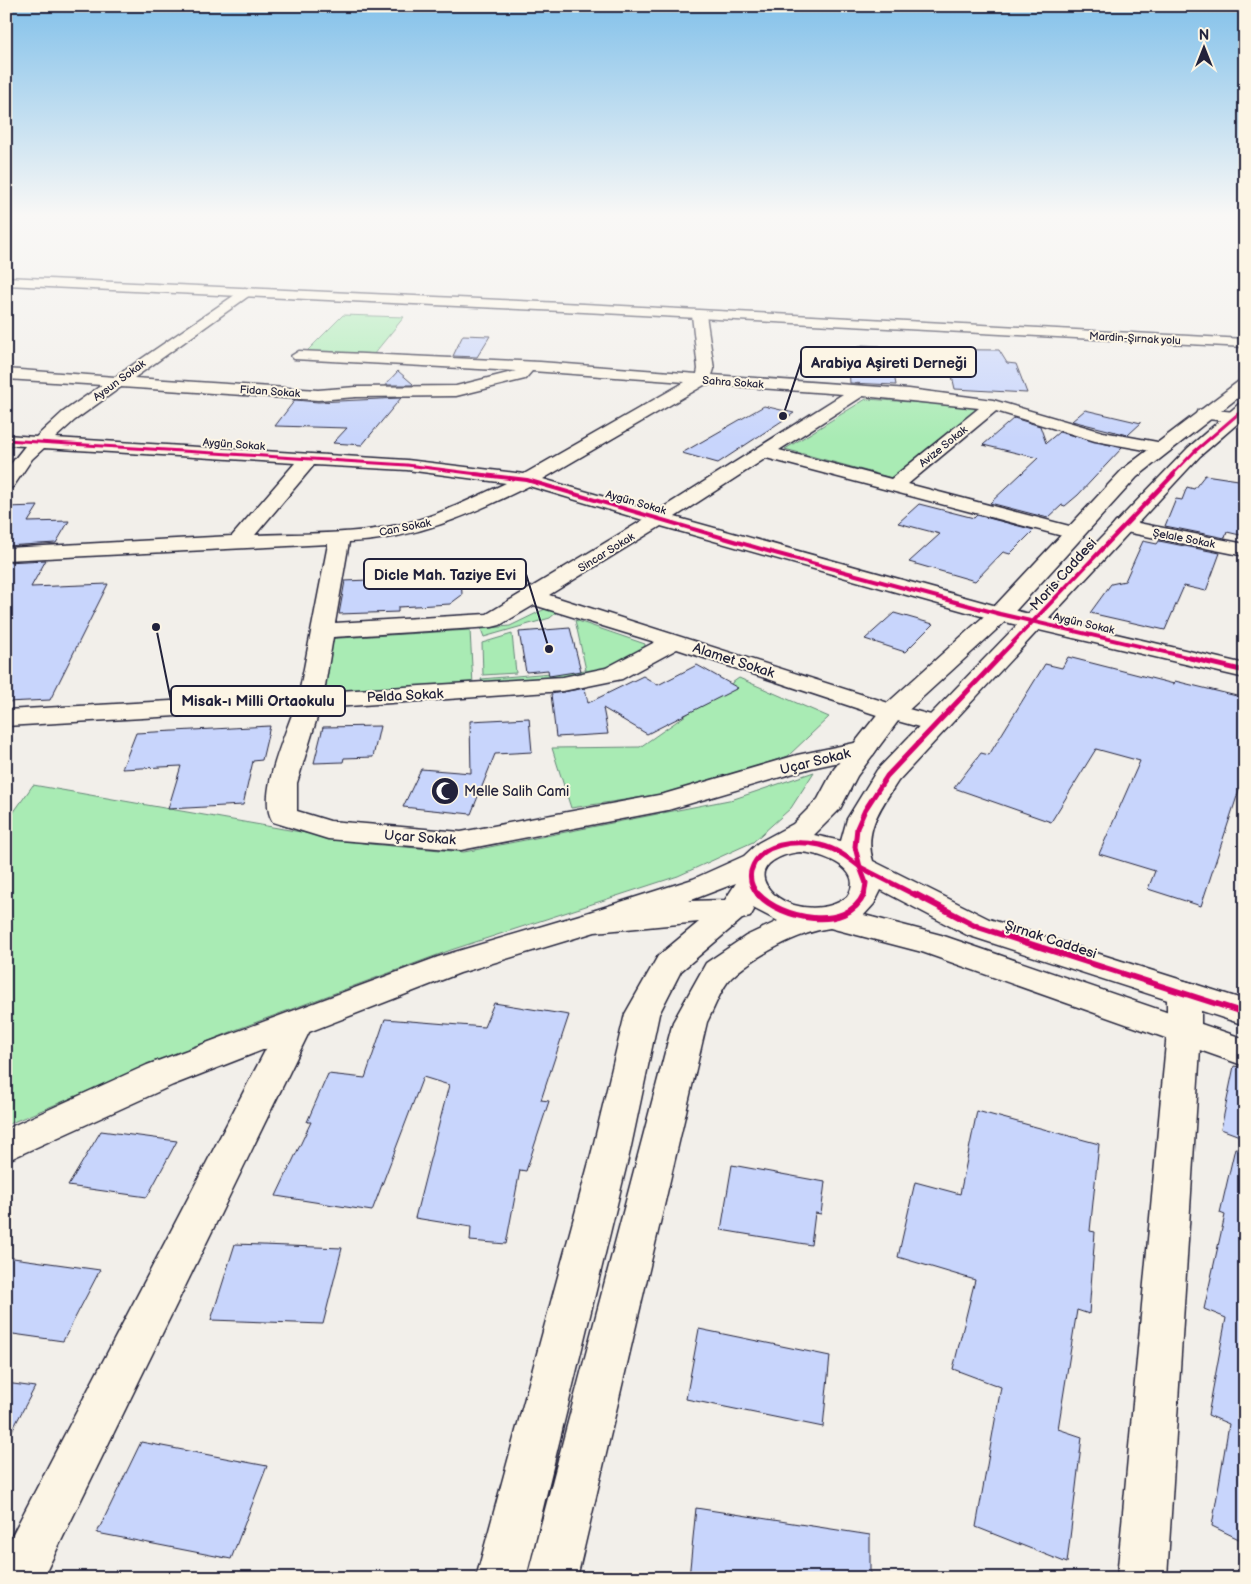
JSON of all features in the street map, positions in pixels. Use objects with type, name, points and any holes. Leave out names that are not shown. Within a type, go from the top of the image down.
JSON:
[{"type":"main road","name":"Mardin-Şırnak yolu","points":[[222,291],[1245,343]]},
{"type":"main road","name":"Mardin-Şırnak yolu","points":[[433,291],[1205,327]]},
{"type":"main road","name":"Aysun Sokak","points":[[6,483],[26,455],[69,416],[245,292]]},
{"type":"main road","points":[[698,315],[706,369],[703,380]]},
{"type":"main road","name":"Sahra Sokak","points":[[299,356],[528,366],[910,394],[993,405],[1101,437],[1162,448]]},
{"type":"main road","name":"Fidan Sokak","points":[[6,374],[120,380],[318,395],[356,392],[420,393],[474,389],[519,376],[528,366]]},
{"type":"main road","name":"Can Sokak","points":[[6,554],[340,536],[406,529],[442,520],[527,480],[703,380]]},
{"type":"main road","name":"Moris Caddesi","points":[[758,883],[803,830],[830,804],[844,775],[892,712],[1000,614],[1130,473],[1245,384]]},
{"type":"main road","name":"Sincar Sokak","points":[[322,631],[492,620],[658,519],[861,390]]},
{"type":"main road","name":"Avize Sokak","points":[[894,486],[993,405]]},
{"type":"main road","points":[[1204,414],[1240,414]]},
{"type":"main road","name":"Moris Caddesi","points":[[859,866],[855,847],[861,816],[887,776],[1035,622],[1194,452],[1240,414]]},
{"type":"main road","name":"Aygün Sokak","points":[[6,440],[407,465],[527,480],[771,552],[1000,614],[1245,671]]},
{"type":"main road","points":[[764,452],[1074,533]]},
{"type":"main road","points":[[238,542],[309,459]]},
{"type":"main road","name":"Şelale Sokak","points":[[1123,526],[1245,550]]},
{"type":"main road","name":"Uçar Sokak","points":[[340,536],[310,700],[282,783],[283,816],[328,830],[460,841],[668,802],[806,761],[864,749]]},
{"type":"main road","name":"Alamet Sokak","points":[[531,597],[675,641],[892,712],[937,724]]},
{"type":"main road","name":"Pelda Sokak","points":[[6,718],[480,691],[563,684],[613,674],[675,641]]},
{"type":"main road","points":[[501,1578],[608,1161],[642,1014],[669,964],[758,883],[795,843],[813,843],[831,848],[848,856],[859,866],[866,878],[866,891],[860,903],[847,912],[820,918],[756,944],[718,971],[690,1022],[552,1578]]},
{"type":"main road","name":"Şırnak Caddesi","points":[[859,866],[978,927],[1184,1012],[1245,1053]]},
{"type":"main road","points":[[594,922],[686,912],[758,883]]},
{"type":"main road","points":[[6,1146],[160,1075],[449,965],[594,922],[704,886],[758,883],[791,915],[820,918]]},
{"type":"main road","name":"Şırnak Caddesi","points":[[820,918],[930,943],[1184,1012],[1245,1013]]},
{"type":"main road","points":[[1142,1578],[1184,1012]]},
{"type":"main road","points":[[17,1578],[296,1024]]},
{"type":"green space","points":[[343,315],[404,317],[373,355],[306,352]]},
{"type":"green space","points":[[866,399],[971,406],[979,413],[892,478],[785,449]]},
{"type":"green space","points":[[545,609],[557,612],[550,618],[484,637],[481,629],[510,626]]},
{"type":"green space","points":[[575,620],[645,644],[644,652],[620,666],[568,678],[483,685],[481,679],[586,670]]},
{"type":"green space","points":[[470,630],[473,685],[316,695],[324,639]]},
{"type":"green space","points":[[512,634],[516,673],[483,675],[482,643]]},
{"type":"green space","points":[[739,678],[829,717],[788,756],[677,792],[571,808],[552,748],[640,747]]},
{"type":"green space","points":[[814,772],[791,808],[753,842],[678,876],[451,950],[238,1029],[6,1125],[6,823],[33,785],[369,844],[464,852],[734,799]]},
{"type":"building","points":[[463,335],[490,336],[477,357],[453,356]]},
{"type":"building","points":[[862,345],[880,346],[881,349],[999,350],[1007,363],[1016,364],[1027,393],[955,389],[952,376],[894,374],[896,385],[850,383],[848,354]]},
{"type":"building","points":[[398,371],[413,384],[413,385],[385,385]]},
{"type":"building","points":[[401,398],[362,445],[333,443],[347,428],[275,426],[295,400],[318,402]]},
{"type":"building","points":[[764,406],[794,413],[718,463],[682,453]]},
{"type":"building","points":[[1085,410],[1141,423],[1128,435],[1072,421]]},
{"type":"building","points":[[1014,418],[1040,426],[1046,443],[1059,432],[1122,448],[1078,495],[1065,506],[1062,505],[1048,518],[990,503],[1038,458],[983,445]]},
{"type":"building","points":[[1205,475],[1245,481],[1245,523],[1240,535],[1227,532],[1225,538],[1165,526],[1176,499],[1182,500],[1187,487],[1194,489]]},
{"type":"building","points":[[919,504],[974,518],[977,515],[1034,530],[1010,554],[1003,552],[975,581],[909,562],[940,534],[898,523]]},
{"type":"building","points":[[38,506],[28,522],[69,521],[56,543],[6,546],[6,507]]},
{"type":"building","points":[[1143,541],[1157,544],[1159,541],[1220,553],[1206,591],[1184,586],[1165,630],[1090,613],[1111,584],[1125,581]]},
{"type":"building","points":[[46,560],[31,587],[108,584],[50,700],[6,702],[6,562]]},
{"type":"building","points":[[461,576],[462,595],[450,604],[398,607],[398,612],[339,614],[345,581]]},
{"type":"building","points":[[894,613],[933,624],[905,652],[865,639]]},
{"type":"building","points":[[570,628],[581,671],[549,676],[548,670],[526,672],[519,632]]},
{"type":"building","points":[[1068,657],[1174,684],[1175,681],[1245,698],[1245,772],[1201,906],[1148,889],[1155,871],[1099,854],[1140,761],[1096,749],[1051,822],[954,788],[981,753],[989,755],[1045,664],[1062,668]]},
{"type":"building","points":[[697,665],[738,688],[647,734],[603,708],[608,734],[556,737],[551,694],[585,688],[588,703],[643,676],[658,685]]},
{"type":"building","points":[[529,718],[532,752],[495,754],[471,814],[403,807],[421,769],[471,773],[470,721]]},
{"type":"building","points":[[270,726],[262,760],[253,761],[243,805],[168,809],[181,766],[122,769],[136,733]]},
{"type":"building","points":[[380,726],[373,757],[344,758],[343,762],[314,763],[323,727]]},
{"type":"building","points":[[494,1003],[569,1015],[541,1100],[549,1101],[526,1171],[520,1170],[506,1244],[470,1241],[471,1227],[415,1218],[449,1085],[423,1077],[372,1211],[276,1196],[311,1122],[307,1122],[328,1074],[365,1078],[385,1019],[484,1027]]},
{"type":"building","points":[[1234,1066],[1245,1068],[1245,1138],[1221,1129]]},
{"type":"building","points":[[977,1111],[1099,1144],[1090,1231],[1095,1232],[1089,1314],[1077,1310],[1058,1429],[1082,1437],[1067,1563],[976,1527],[1001,1387],[953,1369],[975,1280],[898,1257],[915,1182],[960,1194]]},
{"type":"building","points":[[101,1131],[177,1141],[147,1197],[68,1186]]},
{"type":"building","points":[[1235,1148],[1245,1150],[1245,1542],[1212,1526],[1229,1424],[1208,1415],[1226,1318],[1204,1309],[1225,1215],[1220,1213]]},
{"type":"building","points":[[732,1165],[825,1182],[821,1214],[815,1213],[811,1245],[721,1230]]},
{"type":"building","points":[[235,1244],[342,1248],[323,1324],[211,1320]]},
{"type":"building","points":[[6,1257],[100,1270],[63,1341],[6,1333]]},
{"type":"building","points":[[699,1329],[830,1356],[823,1427],[686,1399]]},
{"type":"building","points":[[6,1383],[35,1387],[6,1442]]},
{"type":"building","points":[[141,1442],[267,1466],[231,1559],[97,1533]]},
{"type":"building","points":[[696,1508],[870,1535],[870,1578],[689,1578]]},
{"type":"cycle path","points":[[1245,408],[1194,452],[887,776],[865,810],[857,828],[855,837],[856,854],[859,862],[861,869],[864,876],[866,883],[866,890],[858,904],[846,912],[831,917],[808,918],[792,915],[763,900],[751,884],[750,874],[754,863],[760,855],[769,849],[800,843],[822,845],[839,851],[859,866],[978,927],[1245,1013]]},
{"type":"cycle path","points":[[6,440],[407,465],[527,480],[771,552],[1000,614],[1245,671]]},
{"type":"place","name":"Arabiya Aşireti Derneği","points":[[783,416]]},
{"type":"place","name":"Misak-ı Milli Ortaokulu","points":[[156,627]]},
{"type":"place","name":"Dicle Mah. Taziye Evi","points":[[549,649]]},
{"type":"place","name":"Melle Salih Cami","points":[[445,791]]}]
